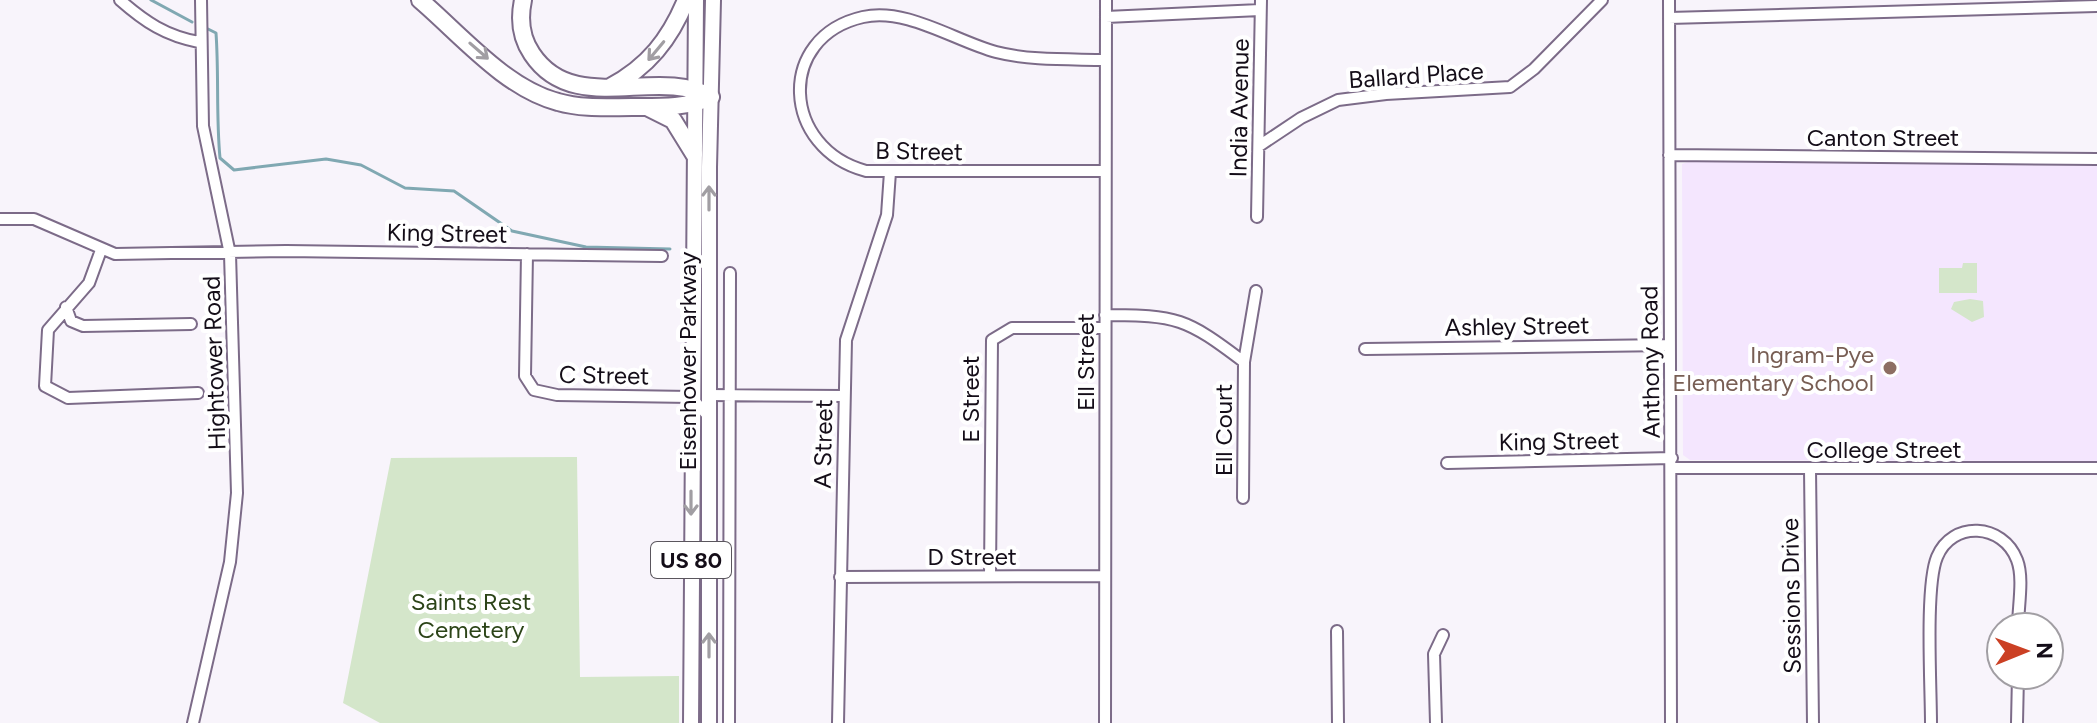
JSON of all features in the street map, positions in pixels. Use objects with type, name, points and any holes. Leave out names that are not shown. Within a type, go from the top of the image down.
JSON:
[{"type":"highway","points":[[420,0],[510,78],[533,92],[576,106],[644,107],[694,96]]},
{"type":"highway","points":[[523,0],[524,39],[538,62],[570,83],[711,97]]},
{"type":"highway","points":[[609,88],[633,74],[656,53],[686,0]]},
{"type":"highway","points":[[644,107],[673,120],[694,154]]},
{"type":"main road","name":"Eisenhower Parkway","points":[[691,723],[696,0]]},
{"type":"main road","name":"Eisenhower Parkway","points":[[709,723],[708,397],[713,0]]},
{"type":"street","points":[[120,0],[159,30],[199,42]]},
{"type":"street","name":"Hightower Road","points":[[193,723],[218,623],[234,530],[236,428],[230,254],[208,159],[199,42],[201,0]]},
{"type":"street","name":"Ell Street","points":[[1105,723],[1106,0]]},
{"type":"street","name":"Ballard Place","points":[[1259,146],[1301,118],[1338,100],[1362,95],[1510,87],[1534,69],[1602,0]]},
{"type":"street","name":"Anthony Road","points":[[1669,0],[1671,723]]},
{"type":"street","points":[[1106,17],[1261,5]]},
{"type":"street","name":"India Avenue","points":[[1257,217],[1261,5]]},
{"type":"street","points":[[1669,18],[2097,6]]},
{"type":"street","name":"B Street","points":[[1104,171],[890,172],[851,167],[824,150],[803,119],[801,76],[814,47],[834,27],[866,16],[886,16],[914,22],[997,53],[1105,60]]},
{"type":"street","name":"Canton Street","points":[[1669,155],[2097,159]]},
{"type":"street","name":"A Street","points":[[838,723],[846,340],[887,215],[890,172]]},
{"type":"street","name":"King Street","points":[[0,219],[34,219],[115,254],[662,256]]},
{"type":"street","points":[[101,250],[89,283],[48,330],[45,386],[68,398],[198,393]]},
{"type":"street","name":"C Street","points":[[527,254],[525,376],[534,390],[557,395],[691,397]]},
{"type":"street","points":[[729,723],[730,273]]},
{"type":"street","name":"Ell Court","points":[[1243,498],[1244,362],[1256,291]]},
{"type":"street","points":[[66,307],[71,321],[83,326],[191,324]]},
{"type":"street","name":"Ell Court","points":[[1105,315],[1161,315],[1194,326],[1244,362]]},
{"type":"street","name":"E Street","points":[[990,576],[992,340],[1012,328],[1104,328]]},
{"type":"street","name":"Ashley Street","points":[[1365,349],[1669,345]]},
{"type":"street","points":[[691,376],[708,397],[844,396]]},
{"type":"street","points":[[691,397],[708,416]]},
{"type":"street","name":"King Street","points":[[1447,463],[1672,463]]},
{"type":"street","name":"College Street","points":[[1672,463],[1810,469],[2097,468]]},
{"type":"street","name":"Sessions Drive","points":[[1810,469],[1813,723]]},
{"type":"street","points":[[1931,723],[1932,577],[1941,548],[1952,538],[1973,530],[1993,532],[2013,551],[2018,563],[2018,611]]},
{"type":"street","name":"D Street","points":[[840,577],[1105,576]]},
{"type":"street","points":[[1337,631],[1338,723]]},
{"type":"street","points":[[1436,723],[1434,654],[1443,635]]},
{"type":"street","points":[[2017,723],[2018,691]]},
{"type":"shaded area","name":"Ingram-Pye Elementary School","points":[[1691,161],[2097,166],[2097,461],[1690,460],[1683,455],[1682,164]]},
{"type":"green space","points":[[1963,263],[1977,263],[1977,293],[1939,293],[1939,268],[1962,268]]},
{"type":"green space","points":[[1970,299],[1983,301],[1984,317],[1972,322],[1951,309],[1954,302]]},
{"type":"green space","name":"Saints Rest Cemetery","points":[[577,457],[580,677],[679,676],[679,723],[380,723],[343,703],[391,458]]},
{"type":"waterway","points":[[151,0],[192,22]]},
{"type":"waterway","points":[[208,29],[216,33],[220,158],[234,170],[326,159],[361,165],[405,188],[454,191],[512,231],[586,247],[670,249]]},
{"type":"place","name":"Ingram-Pye Elementary School","points":[[1890,368]]}]
